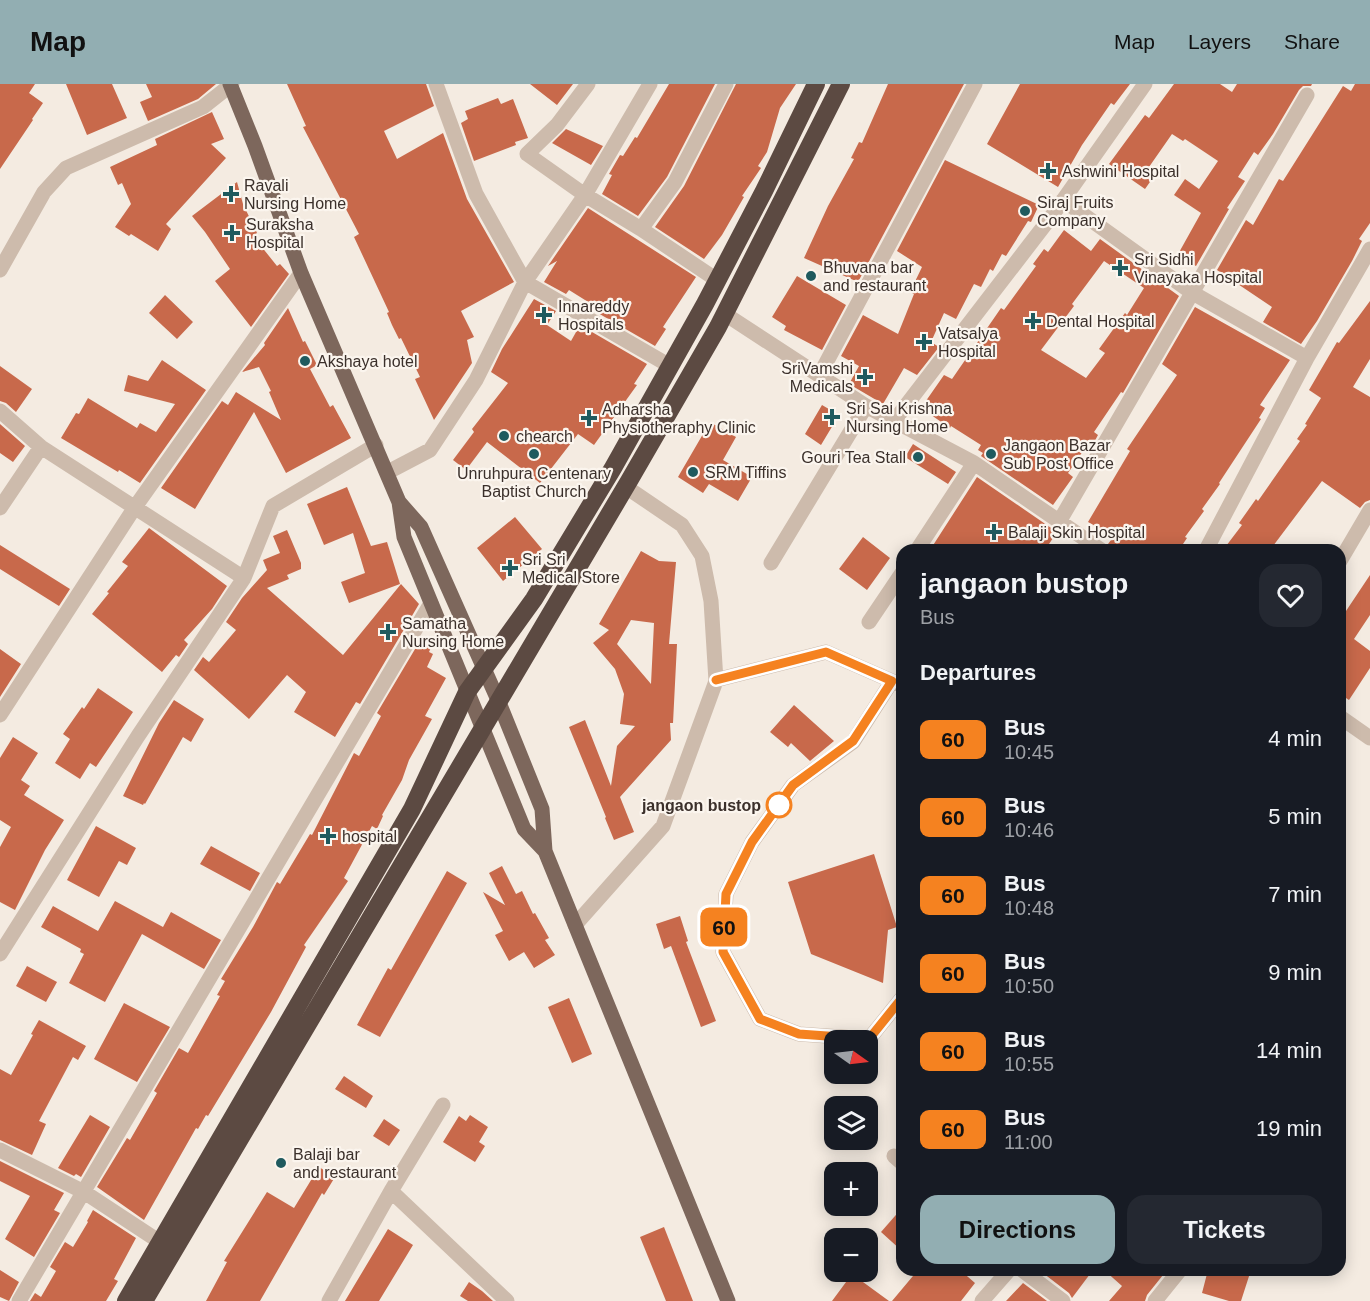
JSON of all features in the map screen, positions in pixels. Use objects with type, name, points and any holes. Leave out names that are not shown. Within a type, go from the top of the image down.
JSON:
[{"type":"highway","points":[[126,1301],[412,809],[468,692],[534,599],[613,468],[717,280],[816,84]]},
{"type":"highway","points":[[144,1301],[626,487],[725,314],[841,84]]},
{"type":"main road","points":[[231,85],[301,273],[388,472],[399,502],[404,537],[482,728],[524,829],[545,851]]},
{"type":"main road","points":[[399,502],[421,527],[498,700],[542,809],[545,851],[728,1301]]},
{"type":"street","points":[[436,84],[476,194],[525,282],[670,366]]},
{"type":"street","points":[[588,84],[557,124],[527,154],[585,195],[717,280]]},
{"type":"street","points":[[388,472],[429,450],[476,380],[525,282],[585,195],[650,84]]},
{"type":"street","points":[[641,229],[675,182],[726,84]]},
{"type":"street","points":[[819,376],[975,84]]},
{"type":"street","points":[[894,420],[1063,200],[1145,84]]},
{"type":"street","points":[[0,270],[44,192],[66,168],[203,107],[231,85]]},
{"type":"street","points":[[1059,522],[1307,95]]},
{"type":"street","points":[[1063,200],[1191,292],[1308,358]]},
{"type":"street","points":[[1209,544],[1308,358],[1370,249]]},
{"type":"street","points":[[0,715],[135,507],[301,273]]},
{"type":"street","points":[[725,314],[866,406],[974,464],[1092,544]]},
{"type":"street","points":[[771,563],[866,406]]},
{"type":"street","points":[[0,411],[40,447],[244,578]]},
{"type":"street","points":[[0,954],[138,736],[244,578],[273,506],[376,445]]},
{"type":"street","points":[[0,508],[40,447]]},
{"type":"street","points":[[921,544],[974,464]]},
{"type":"street","points":[[575,925],[663,826],[716,680],[711,601],[702,556],[682,525],[626,487]]},
{"type":"street","points":[[1346,551],[1370,510]]},
{"type":"street","points":[[869,622],[896,582]]},
{"type":"street","points":[[20,1301],[431,603]]},
{"type":"street","points":[[716,680],[826,652],[896,683]]},
{"type":"street","points":[[896,684],[853,741],[793,785],[752,842],[726,894],[723,952],[760,1019],[799,1034],[869,1039],[896,1005]]},
{"type":"street","points":[[1346,721],[1370,738]]},
{"type":"street","points":[[329,1301],[443,1105]]},
{"type":"street","points":[[0,1150],[84,1192],[160,1242]]},
{"type":"street","points":[[391,1191],[507,1301]]},
{"type":"street","points":[[982,1301],[1004,1276]]},
{"type":"street","points":[[1030,1276],[1063,1301]]},
{"type":"street","points":[[1155,1301],[1175,1276]]},
{"type":"building","points":[[0,84],[35,84],[29,93],[43,103],[0,169]]},
{"type":"building","points":[[66,84],[112,84],[127,118],[87,135]]},
{"type":"building","points":[[146,84],[216,84],[198,99],[148,121],[140,102],[152,97]]},
{"type":"building","points":[[287,84],[426,84],[434,106],[384,131],[397,159],[443,133],[467,199],[514,282],[461,311],[474,337],[467,340],[472,363],[434,420],[415,379],[420,377],[392,325],[387,313],[389,312],[354,237],[359,234],[303,127],[306,126]]},
{"type":"building","points":[[530,84],[573,84],[557,105]]},
{"type":"building","points":[[669,84],[715,84],[667,177],[638,216],[602,194],[612,175],[609,174],[620,155],[623,156],[635,137],[637,138]]},
{"type":"building","points":[[736,84],[796,84],[780,108],[767,152],[758,166],[761,168],[742,196],[744,197],[722,235],[704,259],[655,227],[684,186]]},
{"type":"building","points":[[888,84],[964,84],[858,282],[804,258],[828,206],[854,159],[851,158],[859,142],[862,143]]},
{"type":"building","points":[[1020,84],[1130,84],[1114,105],[1111,103],[1082,145],[1058,187],[987,144]]},
{"type":"building","points":[[1174,84],[1220,84],[1232,92],[1237,84],[1312,84],[1303,86],[1299,90],[1273,134],[1258,155],[1254,152],[1238,177],[1245,181],[1227,208],[1229,209],[1196,266],[1177,256],[1201,213],[1174,195],[1185,179],[1199,189],[1218,161],[1185,139],[1183,141],[1172,134],[1149,167],[1157,172],[1145,189],[1109,164],[1145,115],[1149,118]]},
{"type":"building","points":[[1355,84],[1370,84],[1370,223],[1359,239],[1362,241],[1352,261],[1301,344],[1263,322],[1272,307],[1217,270],[1246,220],[1253,225],[1279,179],[1283,181],[1343,86],[1351,91]]},
{"type":"building","points":[[498,98],[501,104],[513,99],[528,138],[474,161],[461,123],[468,119],[465,111]]},
{"type":"building","points":[[212,112],[224,139],[211,144],[226,158],[166,224],[171,229],[158,251],[115,227],[131,204],[122,183],[118,185],[110,167],[157,145],[155,139]]},
{"type":"building","points":[[566,129],[603,146],[591,165],[552,143]]},
{"type":"building","points":[[945,160],[1039,205],[1031,222],[1028,221],[1006,256],[1002,254],[993,271],[990,269],[981,287],[974,284],[956,319],[944,313],[931,342],[939,347],[917,375],[904,368],[883,404],[849,384],[859,366],[841,356],[863,315],[898,334],[914,294],[910,292],[922,267],[897,251]]},
{"type":"building","points":[[237,182],[243,204],[257,233],[253,236],[277,266],[280,264],[289,274],[251,327],[215,281],[230,269],[192,216]]},
{"type":"building","points":[[588,208],[696,277],[663,327],[666,329],[655,346],[591,309],[593,305],[569,290],[566,294],[544,282],[557,261],[548,266]]},
{"type":"building","points":[[1064,230],[1091,251],[1100,239],[1179,296],[1123,393],[1121,392],[1094,432],[1098,435],[1091,448],[1087,445],[1068,473],[1073,477],[1053,505],[981,456],[983,453],[978,450],[981,445],[951,426],[950,428],[921,408],[944,375],[952,379],[1001,308],[1004,310],[1036,266],[1033,264],[1044,249],[1048,252]],"holes":[[[1104,261],[1144,288],[1127,315],[1125,313],[1099,349],[1105,353],[1086,378],[1041,350]]]},
{"type":"building","points":[[797,276],[846,305],[822,350],[784,330],[786,326],[772,317]]},
{"type":"building","points":[[165,295],[193,322],[177,339],[149,313]]},
{"type":"building","points":[[534,299],[556,311],[547,325],[571,341],[580,325],[647,364],[634,384],[637,385],[594,445],[578,434],[540,483],[487,442],[466,470],[453,460],[474,432],[472,429],[508,383],[491,372],[502,349]]},
{"type":"building","points":[[1370,301],[1370,359],[1353,387],[1370,397],[1370,500],[1360,508],[1322,481],[1275,544],[1228,544],[1242,525],[1239,523],[1256,499],[1258,501],[1300,441],[1297,439],[1321,398],[1309,390],[1337,342],[1339,343]]},
{"type":"building","points":[[1195,307],[1290,360],[1260,405],[1265,408],[1259,418],[1261,419],[1202,509],[1204,511],[1185,537],[1187,538],[1183,544],[1108,544],[1114,536],[1088,522],[1130,451],[1127,449],[1177,375],[1162,364]]},
{"type":"building","points":[[288,308],[303,342],[305,341],[317,365],[310,369],[330,407],[333,405],[351,438],[286,473],[254,412],[195,509],[161,488],[222,401],[228,405],[236,392],[281,420],[269,392],[271,391],[259,367],[242,372],[265,345],[264,343]]},
{"type":"building","points":[[162,360],[206,390],[140,483],[61,438],[88,398],[137,428],[140,423],[156,432],[175,404],[124,391],[128,375],[148,381]]},
{"type":"building","points":[[0,366],[32,389],[16,412],[0,401]]},
{"type":"building","points":[[822,405],[839,415],[821,445],[805,434]]},
{"type":"building","points":[[710,422],[736,437],[723,460],[752,477],[738,501],[709,484],[703,493],[678,477]]},
{"type":"building","points":[[0,424],[25,446],[13,462],[0,453]]},
{"type":"building","points":[[913,444],[956,472],[948,484],[905,457]]},
{"type":"building","points":[[977,477],[1057,532],[1049,544],[934,544]]},
{"type":"building","points":[[347,487],[371,546],[387,542],[400,584],[349,603],[341,582],[365,573],[353,533],[324,545],[307,504]]},
{"type":"building","points":[[515,517],[542,549],[503,581],[477,548]]},
{"type":"building","points":[[149,528],[227,586],[212,609],[184,640],[188,644],[179,657],[176,655],[162,672],[92,614],[128,566],[122,562]]},
{"type":"building","points":[[287,530],[301,563],[301,569],[287,575],[289,579],[267,588],[343,655],[401,584],[419,604],[360,704],[356,702],[335,737],[294,712],[306,692],[287,675],[249,719],[194,670],[203,657],[209,662],[236,630],[226,622],[242,598],[267,570],[263,560],[280,553],[273,536]]},
{"type":"building","points":[[863,537],[890,558],[867,590],[839,569]]},
{"type":"building","points":[[0,545],[70,589],[59,606],[0,569]]},
{"type":"building","points":[[641,551],[659,561],[676,562],[669,644],[677,644],[673,723],[670,723],[671,740],[620,797],[634,832],[614,840],[569,727],[585,720],[611,786],[617,746],[635,726],[620,724],[624,694],[615,669],[593,643],[609,630],[599,624]],"holes":[[[631,620],[654,623],[651,684],[617,644]]]},
{"type":"building","points":[[1370,575],[1370,615],[1354,639],[1370,651],[1370,668],[1349,700],[1346,698],[1346,611]]},
{"type":"building","points":[[421,639],[432,645],[429,652],[433,654],[427,667],[446,678],[425,716],[432,719],[409,760],[402,780],[382,815],[377,829],[372,826],[344,878],[348,881],[304,945],[306,947],[271,1012],[208,1116],[206,1115],[198,1129],[196,1128],[144,1220],[97,1187],[127,1138],[130,1140],[157,1093],[154,1091],[179,1048],[188,1053],[220,996],[217,995],[225,981],[221,979],[277,882],[280,884],[310,834],[312,835],[354,753],[359,756],[381,716],[377,713]]},
{"type":"building","points":[[0,649],[21,664],[0,697]]},
{"type":"building","points":[[98,688],[133,712],[96,767],[90,763],[80,779],[55,763],[70,739],[63,734]]},
{"type":"building","points":[[174,700],[204,719],[191,742],[183,737],[143,805],[123,796],[159,723]]},
{"type":"building","points":[[794,705],[834,741],[810,761],[791,743],[788,747],[770,732]]},
{"type":"building","points":[[13,737],[38,753],[21,780],[30,786],[24,795],[64,820],[45,850],[15,910],[0,902],[0,847],[11,827],[0,820],[0,758]]},
{"type":"building","points":[[96,826],[136,848],[127,865],[119,861],[99,897],[67,880]]},
{"type":"building","points":[[211,846],[260,873],[250,891],[200,864]]},
{"type":"building","points":[[874,854],[896,924],[896,927],[888,930],[883,983],[811,954],[788,882]]},
{"type":"building","points":[[502,866],[516,894],[522,891],[533,914],[535,913],[549,938],[545,940],[555,955],[534,968],[524,952],[509,961],[495,935],[503,931],[483,892],[505,905],[489,873]]},
{"type":"building","points":[[447,871],[467,883],[380,1037],[357,1025],[388,968],[391,970]]},
{"type":"building","points":[[115,901],[163,927],[171,912],[221,940],[204,969],[142,934],[105,1002],[69,983],[84,954],[80,952],[81,949],[41,927],[53,906],[98,931]]},
{"type":"building","points":[[680,916],[688,941],[686,942],[716,1021],[701,1027],[671,946],[664,949],[656,924]]},
{"type":"building","points":[[27,966],[57,982],[46,1002],[16,986]]},
{"type":"building","points":[[569,998],[592,1054],[572,1063],[548,1007]]},
{"type":"building","points":[[124,1003],[170,1027],[137,1082],[94,1059]]},
{"type":"building","points":[[39,1020],[86,1046],[78,1060],[73,1057],[39,1121],[46,1124],[32,1155],[0,1140],[0,1069],[11,1075]]},
{"type":"building","points":[[344,1076],[373,1096],[366,1108],[335,1089]]},
{"type":"building","points":[[90,1115],[110,1127],[81,1177],[76,1174],[74,1176],[58,1168]]},
{"type":"building","points":[[470,1115],[488,1127],[479,1142],[485,1146],[475,1162],[443,1142],[459,1116],[466,1121]]},
{"type":"building","points":[[384,1119],[400,1130],[389,1146],[373,1136]]},
{"type":"building","points":[[0,1161],[64,1193],[54,1210],[60,1213],[34,1257],[5,1239],[30,1196],[0,1181]]},
{"type":"building","points":[[319,1167],[335,1177],[324,1195],[322,1193],[260,1301],[206,1301],[227,1262],[224,1261],[267,1192],[294,1208]]},
{"type":"building","points":[[93,1210],[136,1238],[114,1279],[118,1281],[106,1301],[30,1301],[35,1293],[41,1297],[56,1271],[50,1267],[65,1242],[73,1247]]},
{"type":"building","points":[[896,1215],[896,1246],[881,1232]]},
{"type":"building","points":[[664,1227],[693,1301],[666,1301],[640,1237]]},
{"type":"building","points":[[388,1229],[413,1245],[379,1301],[345,1301]]},
{"type":"building","points":[[0,1270],[19,1282],[9,1301],[0,1297]]},
{"type":"building","points":[[913,1276],[967,1276],[975,1283],[961,1301],[892,1301]]},
{"type":"building","points":[[1047,1276],[1088,1276],[1072,1298]]},
{"type":"building","points":[[1111,1276],[1162,1276],[1145,1301],[1109,1301],[1122,1286]]},
{"type":"building","points":[[1206,1276],[1249,1276],[1241,1301],[1229,1301],[1202,1293]]},
{"type":"building","points":[[469,1282],[493,1301],[468,1301],[460,1296]]},
{"type":"building","points":[[846,1282],[863,1282],[889,1301],[832,1301]]},
{"type":"building","points":[[1023,1283],[1047,1301],[1006,1301]]},
{"type":"bus line","name":"60","points":[[716,680],[826,652],[892,681],[853,741],[793,785],[752,842],[726,894],[723,952],[760,1019],[799,1034],[869,1039],[896,1005]]},
{"type":"place","name":"Ashwini Hospital","points":[[1048,171]]},
{"type":"place","name":"Ravali Nursing Home","points":[[231,194]]},
{"type":"place","name":"Siraj Fruits Company","points":[[1025,211]]},
{"type":"place","name":"Suraksha Hospital","points":[[232,233]]},
{"type":"place","name":"Sri Sidhi Vinayaka Hospital","points":[[1120,268]]},
{"type":"place","name":"Bhuvana bar and restaurant","points":[[811,276]]},
{"type":"place","name":"Innareddy Hospitals","points":[[544,315]]},
{"type":"place","name":"Dental Hospital","points":[[1033,321]]},
{"type":"place","name":"Vatsalya Hospital","points":[[924,342]]},
{"type":"place","name":"Akshaya hotel","points":[[305,361]]},
{"type":"place","name":"SriVamshi Medicals","points":[[865,377]]},
{"type":"place","name":"Sri Sai Krishna Nursing Home","points":[[832,417]]},
{"type":"place","name":"Adharsha Physiotheraphy Clinic","points":[[589,418]]},
{"type":"place","name":"chearch","points":[[504,436]]},
{"type":"place","name":"Unruhpura Centenary Baptist Church","points":[[534,454]]},
{"type":"place","name":"Jangaon Bazar Sub Post Office","points":[[991,454]]},
{"type":"place","name":"Gouri Tea Stall","points":[[918,457]]},
{"type":"place","name":"SRM Tiffins","points":[[693,472]]},
{"type":"place","name":"Balaji Skin Hospital","points":[[994,532]]},
{"type":"place","name":"Sri Sri Medical Store","points":[[510,568]]},
{"type":"place","name":"Samatha Nursing Home","points":[[388,632]]},
{"type":"place","name":"jangaon bustop","points":[[779,805]]},
{"type":"place","name":"hospital","points":[[328,836]]},
{"type":"place","name":"Balaji bar and restaurant","points":[[281,1163]]}]
